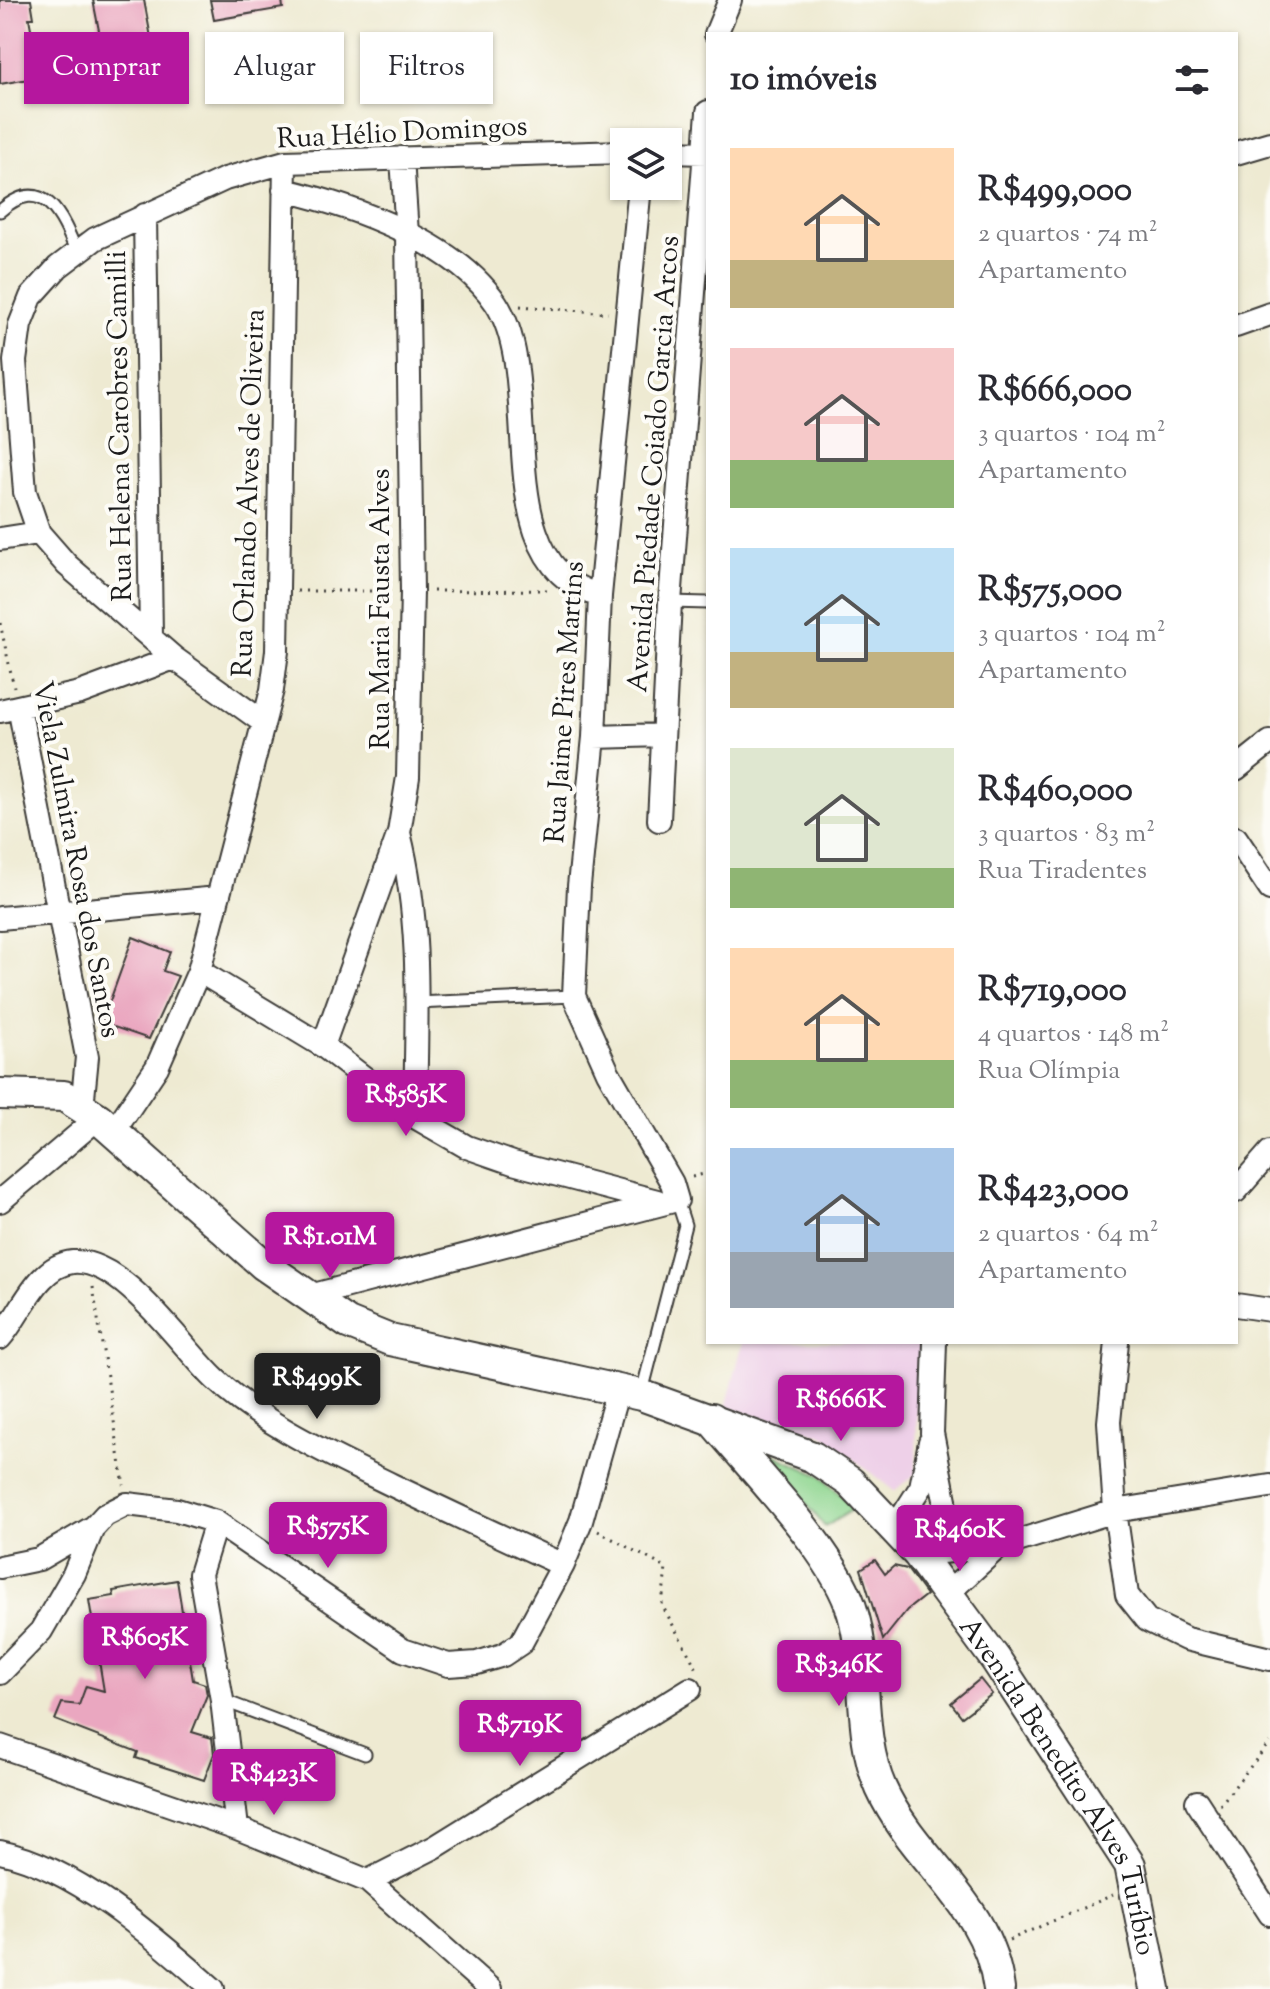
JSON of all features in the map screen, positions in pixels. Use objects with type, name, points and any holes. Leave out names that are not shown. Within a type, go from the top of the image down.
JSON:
[{"type":"main road","name":"Avenida Benedito Alves Turíbio","points":[[0,1094],[64,1096],[98,1119],[264,1265],[306,1297],[348,1323],[390,1340],[629,1392],[709,1417],[813,1457],[850,1482],[918,1554],[996,1660],[1130,1865],[1137,1885],[1155,1989]]},
{"type":"main road","points":[[709,1417],[826,1559],[844,1589],[854,1615],[872,1757],[880,1785],[914,1840],[972,1911],[991,1948],[999,1989]]},
{"type":"street","points":[[717,32],[730,0]]},
{"type":"street","points":[[1238,152],[1270,143]]},
{"type":"street","points":[[682,151],[706,148]]},
{"type":"street","name":"Rua Hélio Domingos","points":[[39,533],[25,492],[15,361],[20,325],[31,297],[58,267],[95,239],[225,179],[285,162],[610,152]]},
{"type":"street","name":"Rua Maria Fausta Alves","points":[[323,1046],[399,833],[408,777],[412,591],[407,234],[402,158]]},
{"type":"street","name":"Avenida Piedade Coiado Garcia Arcos","points":[[659,820],[670,602],[706,160]]},
{"type":"street","name":"Rua Orlando Alves de Oliveira","points":[[0,1201],[157,1067],[199,971],[263,722],[277,651],[285,162]]},
{"type":"street","points":[[284,190],[341,206],[407,234],[457,263],[497,305],[519,375],[526,479],[539,537],[556,569],[577,589],[600,596]]},
{"type":"street","name":"Rua Jaime Pires Martins","points":[[639,200],[600,596],[594,737],[579,886],[574,996],[608,1072],[672,1183],[669,1201]]},
{"type":"street","name":"Rua Helena Carobres Camilli","points":[[145,215],[151,637]]},
{"type":"street","points":[[1238,325],[1270,314]]},
{"type":"street","points":[[0,539],[39,533],[67,565],[174,658],[263,722]]},
{"type":"street","points":[[9,709],[80,693],[174,658]]},
{"type":"street","name":"Viela Zulmira Rosa dos Santos","points":[[9,709],[60,914],[98,1119]]},
{"type":"street","points":[[594,737],[663,735]]},
{"type":"street","points":[[1238,767],[1270,742]]},
{"type":"street","points":[[399,833],[414,906],[415,1117]]},
{"type":"street","points":[[1238,841],[1270,889]]},
{"type":"street","points":[[0,918],[218,898]]},
{"type":"street","points":[[199,971],[323,1046],[415,1117],[467,1147],[513,1163],[669,1201]]},
{"type":"street","points":[[1238,1189],[1270,1152]]},
{"type":"street","points":[[306,1297],[669,1201]]},
{"type":"street","points":[[0,1338],[14,1323],[34,1287],[50,1272],[71,1262],[89,1263],[121,1280],[215,1379],[260,1415],[328,1454],[563,1565]]},
{"type":"street","points":[[1238,1305],[1270,1310]]},
{"type":"street","points":[[895,1528],[921,1487],[932,1433],[935,1344]]},
{"type":"street","points":[[1117,1344],[1109,1422],[1115,1511],[1127,1595],[1147,1620],[1186,1639],[1270,1659]]},
{"type":"street","points":[[0,1567],[11,1568],[39,1559],[127,1504],[177,1510],[216,1522],[403,1650],[448,1665],[477,1663],[503,1655],[521,1643],[563,1565],[629,1392]]},
{"type":"street","points":[[918,1554],[938,1540],[944,1524],[945,1500],[932,1433]]},
{"type":"street","points":[[918,1554],[998,1547],[1115,1511],[1270,1486]]},
{"type":"street","points":[[216,1522],[200,1574],[222,1700],[237,1828]]},
{"type":"street","points":[[0,1673],[41,1631],[74,1574],[93,1528]]},
{"type":"street","points":[[946,1595],[998,1547]]},
{"type":"street","points":[[368,1881],[435,1847],[690,1689]]},
{"type":"street","points":[[0,1746],[237,1828],[368,1881],[490,1989]]},
{"type":"street","points":[[1202,1811],[1270,1914]]},
{"type":"street","points":[[0,1852],[24,1857],[68,1880],[152,1936],[213,1989]]},
{"type":"lane","points":[[0,211],[14,199],[37,197],[60,211],[77,253]]},
{"type":"lane","points":[[670,602],[706,603]]},
{"type":"lane","points":[[416,1003],[574,996]]},
{"type":"lane","points":[[629,1392],[685,1225],[669,1201]]},
{"type":"lane","points":[[222,1700],[365,1754]]},
{"type":"path","points":[[497,305],[628,315]]},
{"type":"path","name":"Viela Zulmira Rosa dos Santos","points":[[0,623],[9,709]]},
{"type":"path","points":[[89,1263],[127,1504]]},
{"type":"path","points":[[581,1521],[666,1568],[662,1605],[700,1669],[690,1689]]},
{"type":"path","points":[[1202,1811],[1270,1742]]},
{"type":"path","points":[[991,1948],[1137,1885]]},
{"type":"shaded area","points":[[742,1344],[925,1344],[917,1385],[916,1473],[894,1491],[823,1435],[726,1408]]},
{"type":"green space","points":[[765,1451],[819,1475],[855,1508],[825,1527]]},
{"type":"building","points":[[0,0],[31,0],[34,18],[29,18],[32,32],[24,32],[24,80],[0,84]]},
{"type":"building","points":[[93,0],[144,0],[150,32],[99,32]]},
{"type":"building","points":[[210,0],[282,0],[283,8],[214,20]]},
{"type":"building","points":[[133,937],[170,952],[163,971],[178,976],[149,1039],[102,1023]]},
{"type":"building","points":[[875,1560],[885,1574],[894,1566],[907,1569],[926,1595],[907,1610],[883,1640],[861,1569]]},
{"type":"building","points":[[177,1580],[193,1680],[205,1684],[207,1695],[192,1732],[212,1738],[214,1754],[204,1780],[136,1758],[138,1752],[55,1720],[62,1703],[79,1705],[86,1686],[104,1691],[89,1600],[114,1596],[113,1591]]},
{"type":"building","points":[[980,1679],[992,1694],[962,1717],[951,1703]]}]
